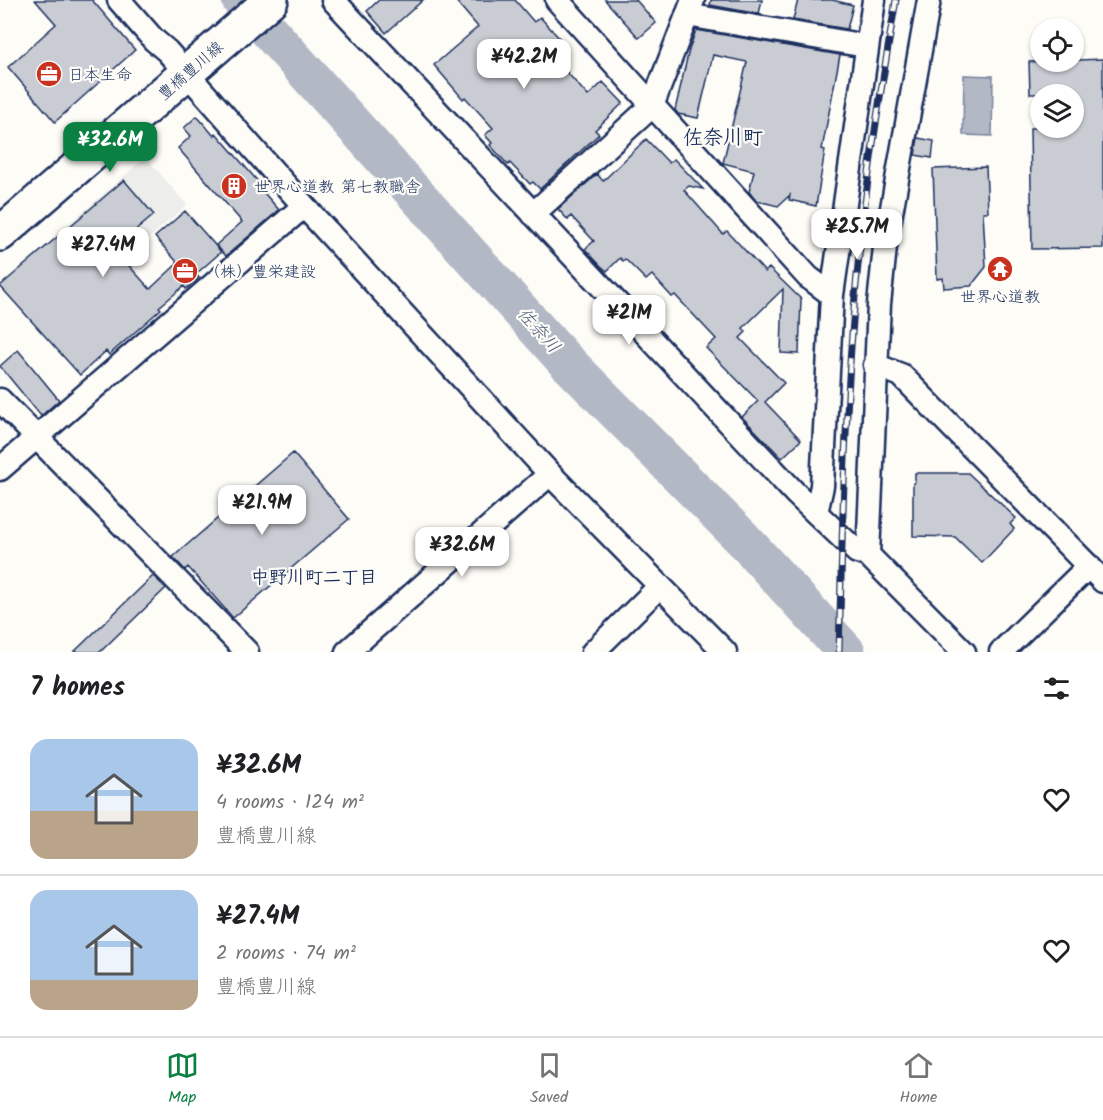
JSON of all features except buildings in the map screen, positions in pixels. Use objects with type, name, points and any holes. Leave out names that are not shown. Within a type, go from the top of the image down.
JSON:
[{"type":"main road","name":"豊橋豊川線","points":[[0,234],[271,0]]},
{"type":"street","points":[[119,0],[197,64],[304,206],[550,474],[724,652]]},
{"type":"street","points":[[333,0],[816,513],[857,552],[868,555],[964,652]]},
{"type":"street","points":[[557,0],[808,277],[832,295]]},
{"type":"street","points":[[816,513],[822,486],[832,295],[874,0]]},
{"type":"street","points":[[868,555],[871,538],[875,365],[885,247],[929,0]]},
{"type":"street","points":[[533,214],[652,106],[690,7],[866,46]]},
{"type":"street","points":[[0,469],[304,206]]},
{"type":"street","points":[[875,365],[901,375],[1096,574],[1001,652]]},
{"type":"street","points":[[0,400],[247,652]]},
{"type":"street","points":[[347,652],[550,474]]},
{"type":"street","points":[[593,652],[660,586]]},
{"type":"shaded area","points":[[964,75],[993,76],[992,136],[963,135]]},
{"type":"shaded area","points":[[146,157],[187,205],[105,277],[63,229]]},
{"type":"waterway","name":"佐奈川","points":[[241,0],[563,358],[741,537],[846,652]]},
{"type":"railway","points":[[839,652],[845,453],[855,292],[870,166],[896,0]]},
{"type":"place","name":"日本生命","points":[[49,74]]},
{"type":"place","name":"世界心道教 第七教職舎","points":[[234,186]]},
{"type":"place","name":"世界心道教","points":[[1000,269]]},
{"type":"place","name":"（株）豊栄建設","points":[[185,271]]},
{"type":"district","name":"佐奈川町","points":[[723,137]]},
{"type":"district","name":"中野川町二丁目","points":[[314,577]]}]
